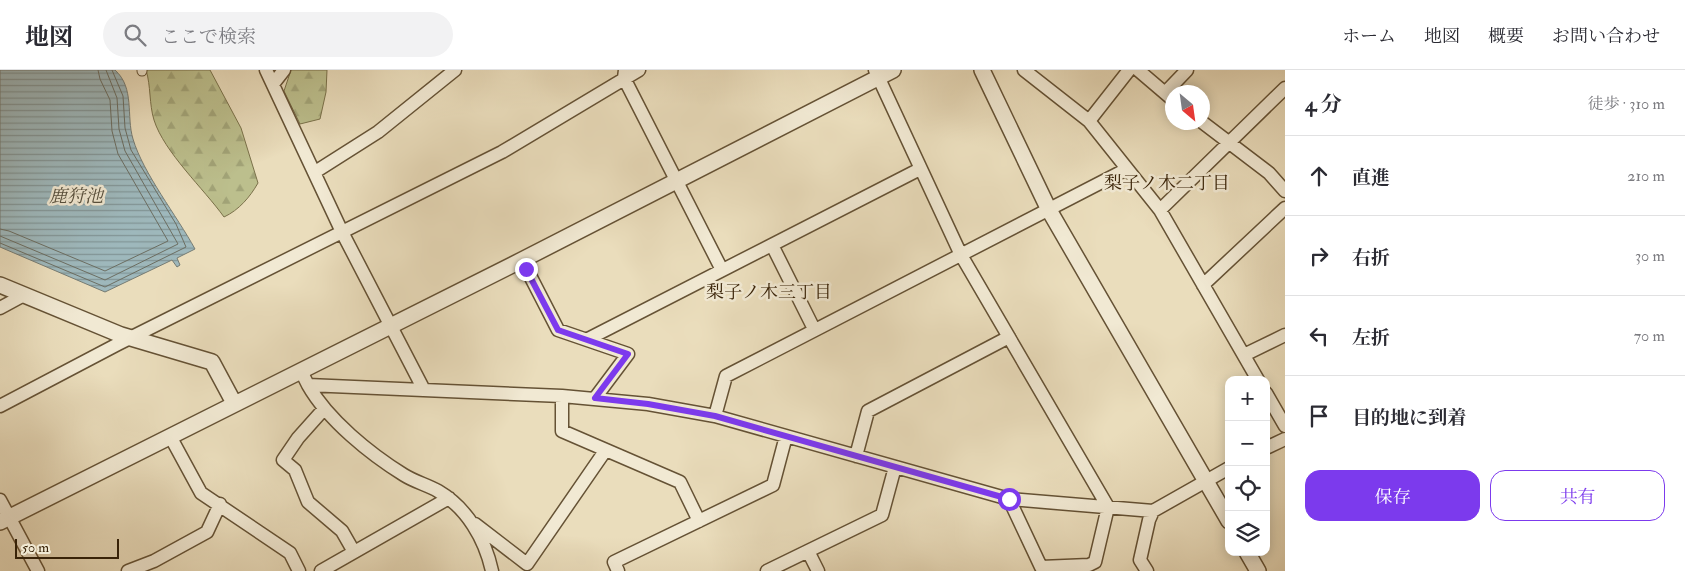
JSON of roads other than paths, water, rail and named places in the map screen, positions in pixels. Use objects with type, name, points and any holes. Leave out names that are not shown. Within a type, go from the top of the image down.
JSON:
[{"type":"street","points":[[266,70],[342,232],[424,390]]},
{"type":"street","points":[[273,84],[284,70]]},
{"type":"street","points":[[315,172],[378,132],[455,70]]},
{"type":"street","points":[[0,406],[502,152],[624,74],[639,70]]},
{"type":"street","points":[[5,519],[522,260],[877,74],[894,70]]},
{"type":"street","points":[[982,70],[1049,210],[1225,514]]},
{"type":"street","points":[[1024,70],[1089,121],[1160,210],[1256,376]]},
{"type":"street","points":[[1089,121],[1129,70]]},
{"type":"street","points":[[1138,70],[1165,93]]},
{"type":"street","points":[[1177,85],[1187,70]]},
{"type":"street","points":[[624,74],[722,270]]},
{"type":"street","points":[[877,74],[961,255],[1108,507],[1095,562],[1089,566],[1041,567],[1009,499]]},
{"type":"street","points":[[1160,210],[1285,88]]},
{"type":"street","points":[[1210,128],[1269,173],[1285,191]]},
{"type":"street","points":[[588,339],[920,169]]},
{"type":"street","points":[[715,416],[726,376],[1127,169]]},
{"type":"street","points":[[1203,284],[1285,208]]},
{"type":"street","points":[[772,245],[814,329]]},
{"type":"street","points":[[522,260],[558,330],[628,354],[595,398]]},
{"type":"street","points":[[0,284],[132,338],[212,362],[234,404]]},
{"type":"street","points":[[0,308],[24,295]]},
{"type":"street","points":[[1244,355],[1285,335]]},
{"type":"street","points":[[856,456],[868,411],[1010,337]]},
{"type":"street","points":[[301,371],[324,410],[382,460],[405,476],[449,498],[472,522],[527,564],[605,451]]},
{"type":"street","points":[[308,385],[562,396],[648,404],[715,416],[1009,499],[1153,511],[1225,470]]},
{"type":"street","points":[[562,396],[562,432],[680,482],[699,521]]},
{"type":"street","points":[[1270,400],[1285,426]]},
{"type":"street","points":[[324,410],[298,438],[283,460],[295,470],[308,502],[342,531],[354,552]]},
{"type":"street","points":[[170,436],[201,493],[290,553],[299,571]]},
{"type":"street","points":[[618,571],[614,562],[773,485],[786,436]]},
{"type":"street","points":[[1270,446],[1285,438]]},
{"type":"street","points":[[767,571],[882,515],[895,467]]},
{"type":"street","points":[[321,571],[449,498]]},
{"type":"street","points":[[0,500],[5,519],[38,571]]},
{"type":"street","points":[[128,571],[154,561],[207,532],[220,504]]},
{"type":"street","points":[[1147,571],[1140,560],[1149,520],[1153,511]]},
{"type":"street","points":[[472,522],[492,571]]},
{"type":"street","points":[[808,551],[818,571]]},
{"type":"street","points":[[1249,556],[1258,571]]},
{"type":"water","name":"鹿狩池","points":[[0,70],[115,70],[121,77],[128,94],[133,139],[144,166],[195,249],[177,258],[180,265],[177,267],[172,260],[105,292],[0,247]]},
{"type":"district","name":"梨子ノ木二丁目","points":[[1167,183]]},
{"type":"district","name":"梨子ノ木三丁目","points":[[769,292]]}]
